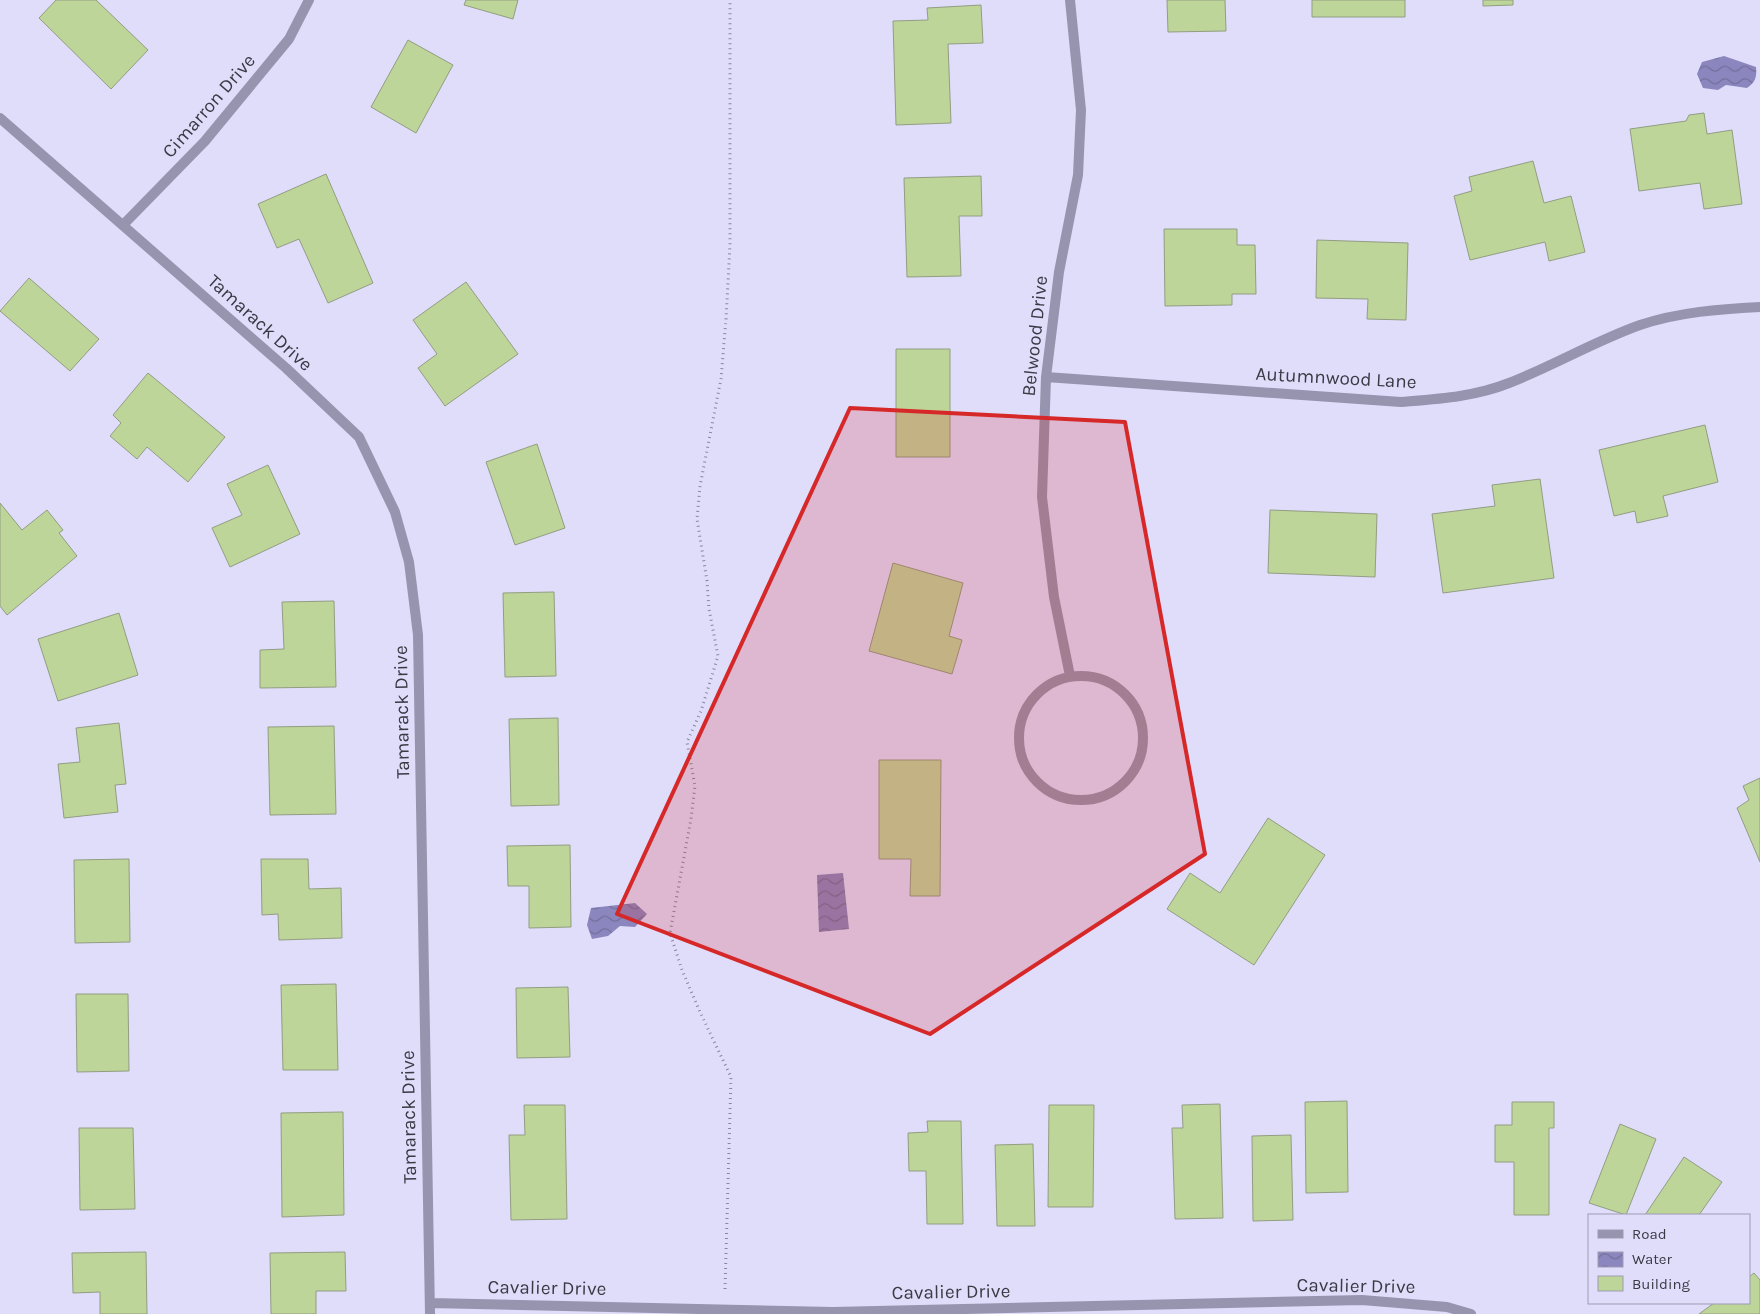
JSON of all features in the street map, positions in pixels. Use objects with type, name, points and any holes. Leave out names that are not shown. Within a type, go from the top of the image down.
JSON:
[{"type":"street","name":"Cimarron Drive","points":[[123,225],[205,141],[289,39],[309,0]]},
{"type":"street","name":"Belwood Drive","points":[[1070,0],[1081,110],[1078,175],[1059,272],[1046,377],[1042,497],[1054,597],[1070,676]]},
{"type":"street","name":"Tamarack Drive","points":[[0,118],[286,368],[359,437],[395,512],[407,554],[418,635],[430,1314]]},
{"type":"street","name":"Autumnwood Lane","points":[[1046,377],[1400,402],[1454,398],[1508,384],[1593,343],[1642,325],[1698,311],[1760,307]]},
{"type":"street","points":[[1070,676],[1087,676],[1102,679],[1117,687],[1129,698],[1138,712],[1142,727],[1143,744],[1140,759],[1132,774],[1121,786],[1108,794],[1092,800],[1060,797],[1045,789],[1034,778],[1020,749],[1020,732],[1023,717],[1030,702],[1041,690],[1055,681],[1070,676]]},
{"type":"street","name":"Cavalier Drive","points":[[430,1303],[833,1312],[1362,1300],[1447,1306],[1471,1314]]},
{"type":"path","points":[[724,1310],[731,1077],[700,1012],[670,933],[691,819],[695,786],[687,742],[700,711],[718,656],[709,609],[707,581],[697,519],[700,486],[721,379],[726,319],[730,245],[730,0]]},
{"type":"highlighted area","points":[[850,408],[1125,422],[1205,854],[930,1034],[617,914]]},
{"type":"water","points":[[1724,56],[1756,67],[1755,79],[1752,84],[1747,88],[1726,85],[1718,90],[1703,88],[1697,74],[1702,62]]},
{"type":"water","points":[[843,873],[849,929],[819,932],[817,875]]},
{"type":"water","points":[[635,903],[647,914],[635,927],[620,926],[608,936],[592,939],[587,925],[591,908]]},
{"type":"building","points":[[56,0],[96,0],[148,50],[111,89],[39,18]]},
{"type":"building","points":[[466,0],[518,0],[513,19],[464,5]]},
{"type":"building","points":[[1167,0],[1225,0],[1226,31],[1168,32]]},
{"type":"building","points":[[1312,0],[1405,0],[1405,17],[1312,17]]},
{"type":"building","points":[[1483,0],[1513,0],[1513,5],[1483,6]]},
{"type":"building","points":[[981,5],[983,43],[948,44],[951,123],[896,125],[893,21],[928,20],[927,8]]},
{"type":"building","points":[[408,40],[453,65],[416,133],[371,107]]},
{"type":"building","points":[[1704,113],[1707,134],[1732,130],[1742,204],[1704,209],[1700,183],[1639,191],[1630,129],[1686,121],[1689,115]]},
{"type":"building","points":[[1533,161],[1544,203],[1571,196],[1585,252],[1549,261],[1545,242],[1470,260],[1454,196],[1472,191],[1469,177]]},
{"type":"building","points":[[326,174],[373,283],[328,303],[299,239],[277,248],[258,204]]},
{"type":"building","points":[[981,176],[982,216],[959,216],[961,276],[907,277],[904,178]]},
{"type":"building","points":[[1164,229],[1237,229],[1237,245],[1255,245],[1256,294],[1232,294],[1232,305],[1165,306]]},
{"type":"building","points":[[1317,240],[1408,243],[1406,320],[1367,319],[1368,299],[1316,298]]},
{"type":"building","points":[[29,278],[99,339],[70,371],[0,311]]},
{"type":"building","points":[[466,282],[518,354],[445,406],[418,368],[437,354],[413,320]]},
{"type":"building","points":[[896,349],[950,349],[950,457],[896,457]]},
{"type":"building","points":[[148,373],[225,437],[188,482],[147,447],[137,459],[110,436],[121,423],[113,415]]},
{"type":"building","points":[[1705,425],[1718,482],[1663,496],[1668,516],[1637,523],[1635,511],[1614,516],[1599,450]]},
{"type":"building","points":[[537,444],[565,528],[515,545],[486,462]]},
{"type":"building","points":[[268,465],[300,534],[230,567],[212,528],[242,515],[227,484]]},
{"type":"building","points":[[1540,479],[1554,578],[1443,593],[1432,514],[1495,506],[1492,485]]},
{"type":"building","points":[[0,503],[22,530],[47,510],[63,530],[59,533],[77,556],[7,615],[0,606]]},
{"type":"building","points":[[1270,510],[1377,514],[1375,577],[1268,573]]},
{"type":"building","points":[[893,563],[963,583],[949,636],[962,640],[952,674],[869,651]]},
{"type":"building","points":[[554,592],[556,676],[505,677],[503,593]]},
{"type":"building","points":[[334,601],[336,687],[260,688],[260,650],[284,649],[282,602]]},
{"type":"building","points":[[119,613],[138,675],[58,701],[38,639]]},
{"type":"building","points":[[558,718],[559,805],[511,806],[509,719]]},
{"type":"building","points":[[119,723],[126,784],[115,785],[118,812],[64,818],[58,764],[80,762],[76,728]]},
{"type":"building","points":[[334,726],[336,814],[270,815],[268,727]]},
{"type":"building","points":[[879,760],[941,760],[940,896],[910,896],[911,859],[879,859]]},
{"type":"building","points":[[1760,778],[1760,862],[1737,808],[1749,800],[1743,786]]},
{"type":"building","points":[[1268,818],[1325,855],[1254,965],[1167,909],[1190,873],[1220,893]]},
{"type":"building","points":[[570,845],[571,927],[529,928],[529,886],[508,886],[507,846]]},
{"type":"building","points":[[129,859],[130,942],[75,943],[74,860]]},
{"type":"building","points":[[261,859],[308,859],[309,889],[341,888],[342,938],[279,940],[278,914],[262,915]]},
{"type":"building","points":[[336,984],[338,1070],[283,1070],[281,985]]},
{"type":"building","points":[[568,987],[570,1057],[517,1058],[516,988]]},
{"type":"building","points":[[76,994],[128,994],[129,1071],[77,1072]]},
{"type":"building","points":[[1347,1101],[1348,1192],[1306,1193],[1305,1102]]},
{"type":"building","points":[[1512,1102],[1554,1102],[1554,1128],[1549,1128],[1549,1215],[1514,1215],[1514,1162],[1495,1162],[1495,1125],[1512,1125]]},
{"type":"building","points":[[1220,1104],[1223,1218],[1175,1219],[1172,1128],[1183,1128],[1182,1105]]},
{"type":"building","points":[[524,1105],[565,1105],[567,1219],[511,1220],[509,1135],[525,1135]]},
{"type":"building","points":[[1049,1105],[1094,1105],[1093,1207],[1048,1207]]},
{"type":"building","points":[[343,1112],[344,1215],[282,1217],[281,1113]]},
{"type":"building","points":[[927,1121],[961,1121],[963,1224],[927,1224],[926,1171],[909,1171],[908,1133],[928,1132]]},
{"type":"building","points":[[1620,1124],[1656,1139],[1626,1214],[1589,1203]]},
{"type":"building","points":[[79,1128],[133,1128],[135,1209],[80,1210]]},
{"type":"building","points":[[1291,1135],[1293,1220],[1253,1221],[1252,1136]]},
{"type":"building","points":[[1033,1144],[1035,1226],[997,1226],[995,1145]]},
{"type":"building","points":[[1684,1157],[1722,1182],[1700,1214],[1646,1214]]},
{"type":"building","points":[[146,1252],[147,1314],[100,1314],[100,1292],[73,1293],[72,1253]]},
{"type":"building","points":[[345,1252],[346,1291],[316,1291],[316,1314],[271,1314],[270,1253]]},
{"type":"building","points":[[1754,1273],[1760,1280],[1760,1314],[1699,1314],[1713,1304],[1750,1304],[1750,1276]]}]
